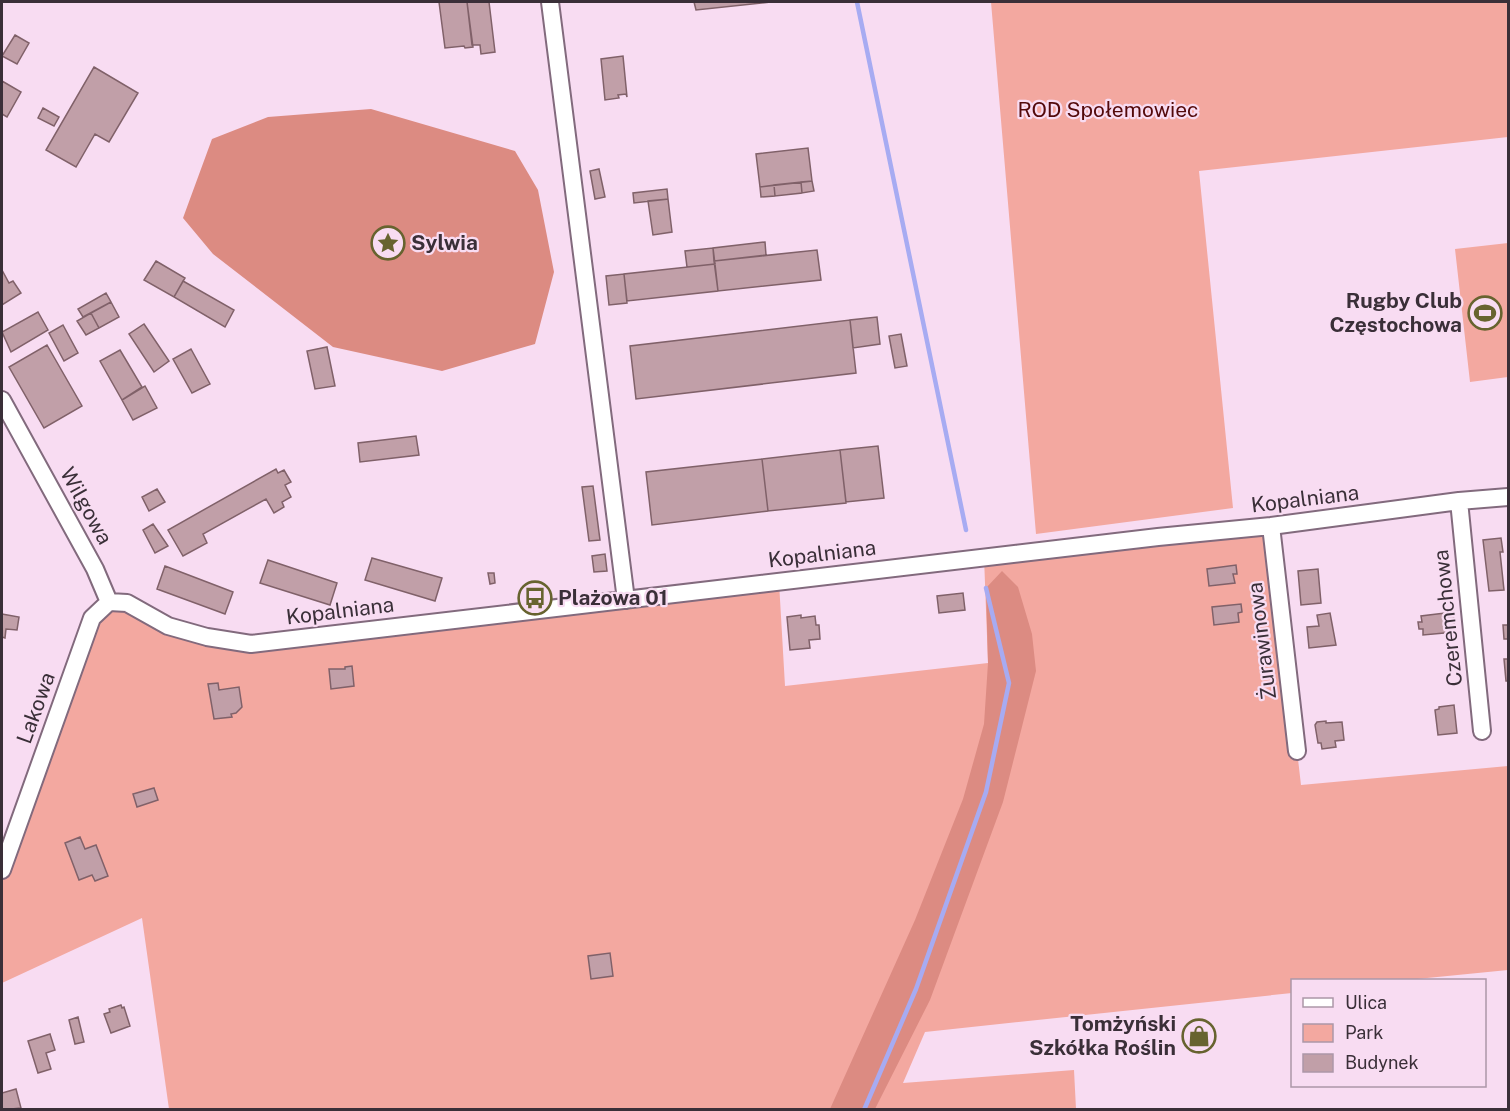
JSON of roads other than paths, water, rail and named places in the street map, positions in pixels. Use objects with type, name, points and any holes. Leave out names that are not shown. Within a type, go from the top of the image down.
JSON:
[{"type":"street","points":[[550,2],[626,600]]},
{"type":"street","name":"Wilgowa","points":[[2,400],[95,569],[109,602]]},
{"type":"street","name":"Kopalniana","points":[[109,602],[127,603],[168,626],[207,637],[251,644],[1158,537],[1271,526],[1459,501],[1509,497]]},
{"type":"street","name":"Czeremchowa","points":[[1459,501],[1482,731]]},
{"type":"street","name":"Żurawinowa","points":[[1271,526],[1297,751]]},
{"type":"street","name":"Lakowa","points":[[2,870],[92,618],[109,602]]},
{"type":"waterway","points":[[857,2],[966,530]]},
{"type":"waterway","points":[[864,1110],[916,989],[986,792],[1009,683],[986,588]]},
{"type":"place","name":"Sylwia","points":[[388,243]]},
{"type":"place","name":"Rugby Club Częstochowa","points":[[1485,313]]},
{"type":"place","name":"Plażowa 01","points":[[535,598]]},
{"type":"place","name":"Tomżyński Szkółka Roślin","points":[[1199,1036]]},
{"type":"park label","name":"ROD Społemowiec","points":[[1108,110]]}]
